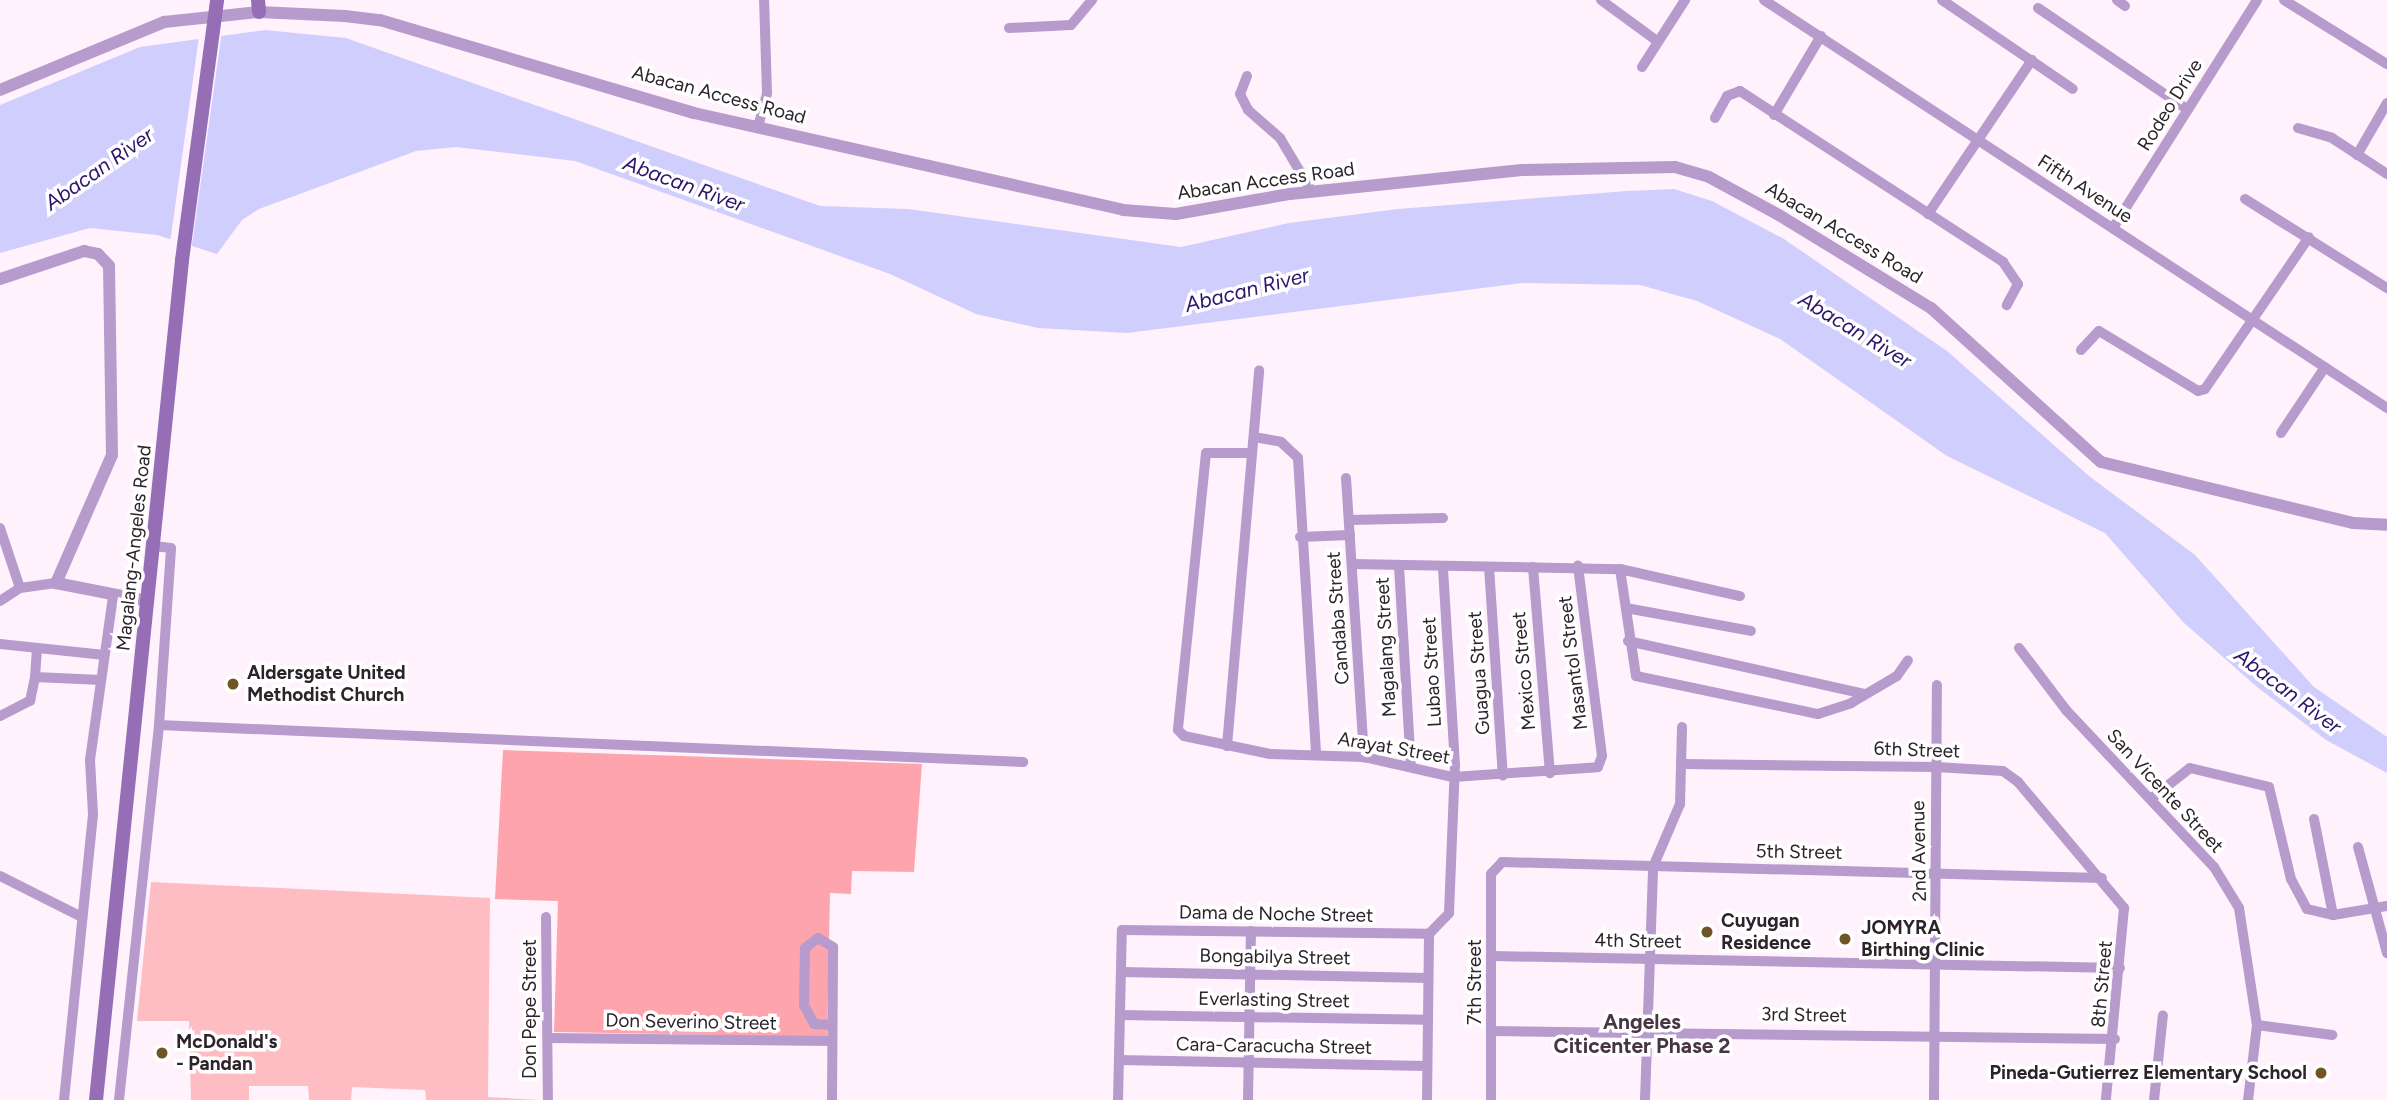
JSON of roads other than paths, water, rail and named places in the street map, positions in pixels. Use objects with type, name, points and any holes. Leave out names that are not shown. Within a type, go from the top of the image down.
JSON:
[{"type":"main road","name":"Magalang-Angeles Road","points":[[97,1094],[183,260],[217,0]]},
{"type":"street","points":[[758,127],[767,93],[764,0]]},
{"type":"street","points":[[1009,28],[1071,25],[1092,0]]},
{"type":"street","points":[[1601,0],[1657,41]]},
{"type":"street","points":[[1642,67],[1685,0]]},
{"type":"street","name":"Fifth Avenue","points":[[1764,0],[2387,408]]},
{"type":"street","points":[[1942,0],[2073,89]]},
{"type":"street","name":"Rodeo Drive","points":[[2113,228],[2257,0]]},
{"type":"street","points":[[2284,0],[2387,64]]},
{"type":"street","name":"Abacan Access Road","points":[[0,90],[155,25],[258,6],[380,20],[758,127],[1123,209],[1176,214],[1312,192],[1591,167],[1693,172],[1931,308],[2101,462],[2353,523],[2387,525]]},
{"type":"street","points":[[2038,8],[2188,110]]},
{"type":"street","points":[[1774,115],[1821,36]]},
{"type":"street","points":[[1928,214],[1980,141],[2032,60]]},
{"type":"street","points":[[1247,76],[1240,94],[1248,110],[1280,138],[1312,192]]},
{"type":"street","points":[[1716,118],[1727,96],[1740,92],[2014,272],[2018,284],[2007,305]]},
{"type":"street","points":[[2357,155],[2387,103]]},
{"type":"street","points":[[2298,128],[2357,155],[2387,174]]},
{"type":"street","points":[[2245,199],[2387,288]]},
{"type":"street","points":[[2081,350],[2099,331],[2198,391],[2214,381],[2309,237]]},
{"type":"street","points":[[0,279],[84,251],[98,254],[111,275],[112,454],[56,583]]},
{"type":"street","points":[[2281,433],[2325,367]]},
{"type":"street","points":[[1227,746],[1259,370]]},
{"type":"street","points":[[1254,437],[1281,442],[1298,458],[1300,537],[1316,753]]},
{"type":"street","name":"Arayat Street","points":[[1252,453],[1206,453],[1178,730],[1227,746],[1270,754],[1316,753],[1364,757],[1453,777],[1592,769],[1602,757]]},
{"type":"street","name":"Candaba Street","points":[[1346,478],[1364,757]]},
{"type":"street","points":[[1349,520],[1443,518]]},
{"type":"street","points":[[0,528],[20,588]]},
{"type":"street","points":[[1300,537],[1350,535]]},
{"type":"street","points":[[97,1094],[119,1095],[159,725],[171,548],[154,546]]},
{"type":"street","points":[[1352,564],[1578,566],[1620,569],[1740,596]]},
{"type":"street","name":"Magalang Street","points":[[1399,566],[1411,767]]},
{"type":"street","name":"Lubao Street","points":[[1429,934],[1449,913],[1453,777],[1443,566]]},
{"type":"street","name":"Masantol Street","points":[[1578,566],[1602,757]]},
{"type":"street","name":"Guagua Street","points":[[1489,567],[1503,776]]},
{"type":"street","name":"Mexico Street","points":[[1533,567],[1550,773]]},
{"type":"street","points":[[1620,569],[1628,641],[1636,676],[1818,713],[1865,694],[1897,676],[1908,660]]},
{"type":"street","points":[[0,601],[20,588],[56,583],[148,601]]},
{"type":"street","points":[[64,1100],[101,680],[113,596]]},
{"type":"street","points":[[1626,608],[1751,631]]},
{"type":"street","points":[[1628,641],[1865,694]]},
{"type":"street","points":[[0,644],[104,655]]},
{"type":"street","points":[[0,716],[30,701],[37,648]]},
{"type":"street","name":"San Vicente Street","points":[[2020,648],[2066,710],[2152,798],[2214,867],[2239,908],[2258,1025],[2248,1100]]},
{"type":"street","points":[[35,677],[101,680]]},
{"type":"street","name":"2nd Avenue","points":[[1934,1100],[1938,872],[1937,685]]},
{"type":"street","points":[[159,725],[1023,762]]},
{"type":"street","points":[[1645,1100],[1653,867],[1676,821],[1683,764],[1682,727]]},
{"type":"street","name":"6th Street","points":[[1683,764],[1936,767],[2009,775],[2102,878]]},
{"type":"street","points":[[2152,798],[2190,768],[2269,786],[2291,879],[2307,909],[2333,915],[2381,908]]},
{"type":"street","points":[[2314,819],[2333,915]]},
{"type":"street","points":[[2358,847],[2381,908],[2387,953]]},
{"type":"street","name":"5th Street","points":[[1496,865],[1938,872],[2102,878]]},
{"type":"street","name":"7th Street","points":[[1492,1100],[1496,865]]},
{"type":"street","points":[[0,876],[82,917]]},
{"type":"street","name":"8th Street","points":[[2102,878],[2124,908],[2115,1039],[2106,1100]]},
{"type":"street","points":[[116,915],[137,915]]},
{"type":"street","name":"Don Pepe Street","points":[[547,917],[548,1100]]},
{"type":"street","name":"Dama de Noche Street","points":[[1121,972],[1122,930],[1429,934]]},
{"type":"street","points":[[1248,1100],[1251,931]]},
{"type":"street","points":[[1427,1100],[1429,934]]},
{"type":"street","points":[[832,1026],[814,1024],[806,1014],[805,948],[818,938],[833,947],[832,1100]]},
{"type":"street","name":"4th Street","points":[[1493,956],[2120,968]]},
{"type":"street","points":[[1118,1100],[1121,972]]},
{"type":"street","name":"Bongabilya Street","points":[[1121,972],[1429,978]]},
{"type":"street","name":"Everlasting Street","points":[[1120,1015],[1428,1020]]},
{"type":"street","points":[[2154,1100],[2163,1015]]},
{"type":"street","points":[[104,1021],[127,1022]]},
{"type":"street","points":[[2258,1025],[2332,1035]]},
{"type":"street","name":"3rd Street","points":[[1492,1031],[1647,1030],[2115,1039]]},
{"type":"street","name":"Don Severino Street","points":[[549,1038],[832,1041]]},
{"type":"street","name":"Cara-Caracucha Street","points":[[1119,1060],[1427,1066]]},
{"type":"water","name":"Abacan River","points":[[265,30],[346,38],[820,206],[908,209],[1181,247],[1289,223],[1398,209],[1674,189],[1712,201],[1784,239],[1947,351],[2089,476],[2195,555],[2314,687],[2387,737],[2387,773],[2326,740],[2256,686],[2183,622],[2105,533],[1947,456],[1780,339],[1697,301],[1640,285],[1522,283],[1127,333],[1038,328],[976,314],[890,274],[575,161],[456,147],[416,151],[259,209],[242,220],[217,254],[157,235],[90,228],[0,253],[0,105],[140,47]]},
{"type":"place","name":"Aldersgate United Methodist Church","points":[[233,684]]},
{"type":"place","name":"Cuyugan Residence","points":[[1707,932]]},
{"type":"place","name":"JOMYRA Birthing Clinic","points":[[1845,939]]},
{"type":"place","name":"McDonald's - Pandan","points":[[162,1053]]},
{"type":"place","name":"Pineda-Gutierrez Elementary School","points":[[2321,1073]]},
{"type":"district","name":"Angeles Citicenter Phase 2","points":[[1642,1034]]}]
